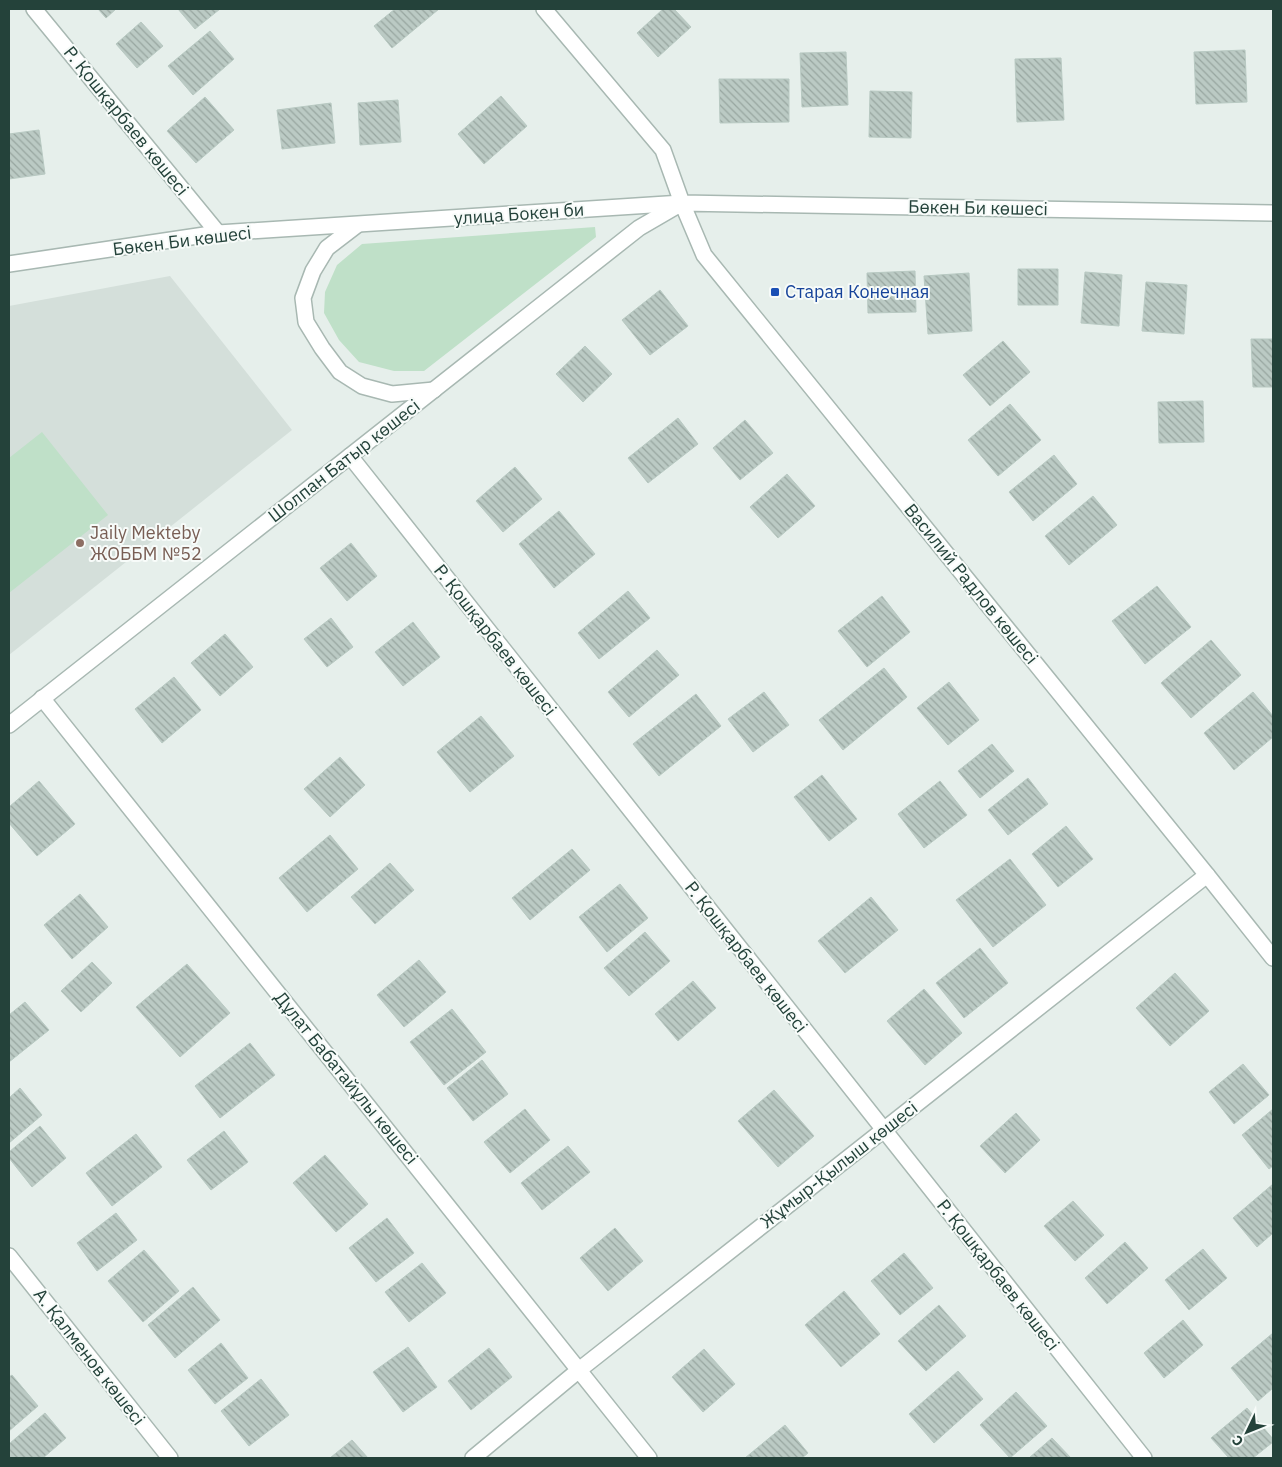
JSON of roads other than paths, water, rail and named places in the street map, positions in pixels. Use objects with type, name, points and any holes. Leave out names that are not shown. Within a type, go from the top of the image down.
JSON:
[{"type":"street","name":"Р. Қошқарбаев көшесі","points":[[34,9],[218,233]]},
{"type":"street","name":"Василий Радлов көшесі","points":[[544,9],[663,150],[682,203],[704,255],[1208,875],[1273,958]]},
{"type":"street","name":"Бөкен Би көшесі","points":[[682,203],[1273,214]]},
{"type":"street","name":"улица Бокен би","points":[[357,225],[682,203]]},
{"type":"street","name":"Шолпан Батыр көшесі","points":[[9,725],[639,228],[682,203]]},
{"type":"street","name":"Бөкен Би көшесі","points":[[9,264],[218,233],[357,225]]},
{"type":"street","points":[[357,225],[327,248],[313,271],[303,298],[306,322],[340,372],[362,386],[392,394],[434,390]]},
{"type":"street","name":"Р. Қошқарбаев көшесі","points":[[350,456],[882,1130],[1144,1458]]},
{"type":"street","name":"Дұлат Бабатайұлы көшесі","points":[[42,698],[649,1458]]},
{"type":"street","name":"Жұмыр-Қылыш көшесі","points":[[473,1458],[580,1370],[882,1130],[1208,875]]},
{"type":"street","name":"А. Қалменов көшесі","points":[[9,1256],[170,1458]]},
{"type":"place","name":"Старая Конечная","points":[[775,292]]},
{"type":"place","name":"Jaily Mekteby ЖОББМ №52","points":[[80,543]]}]
